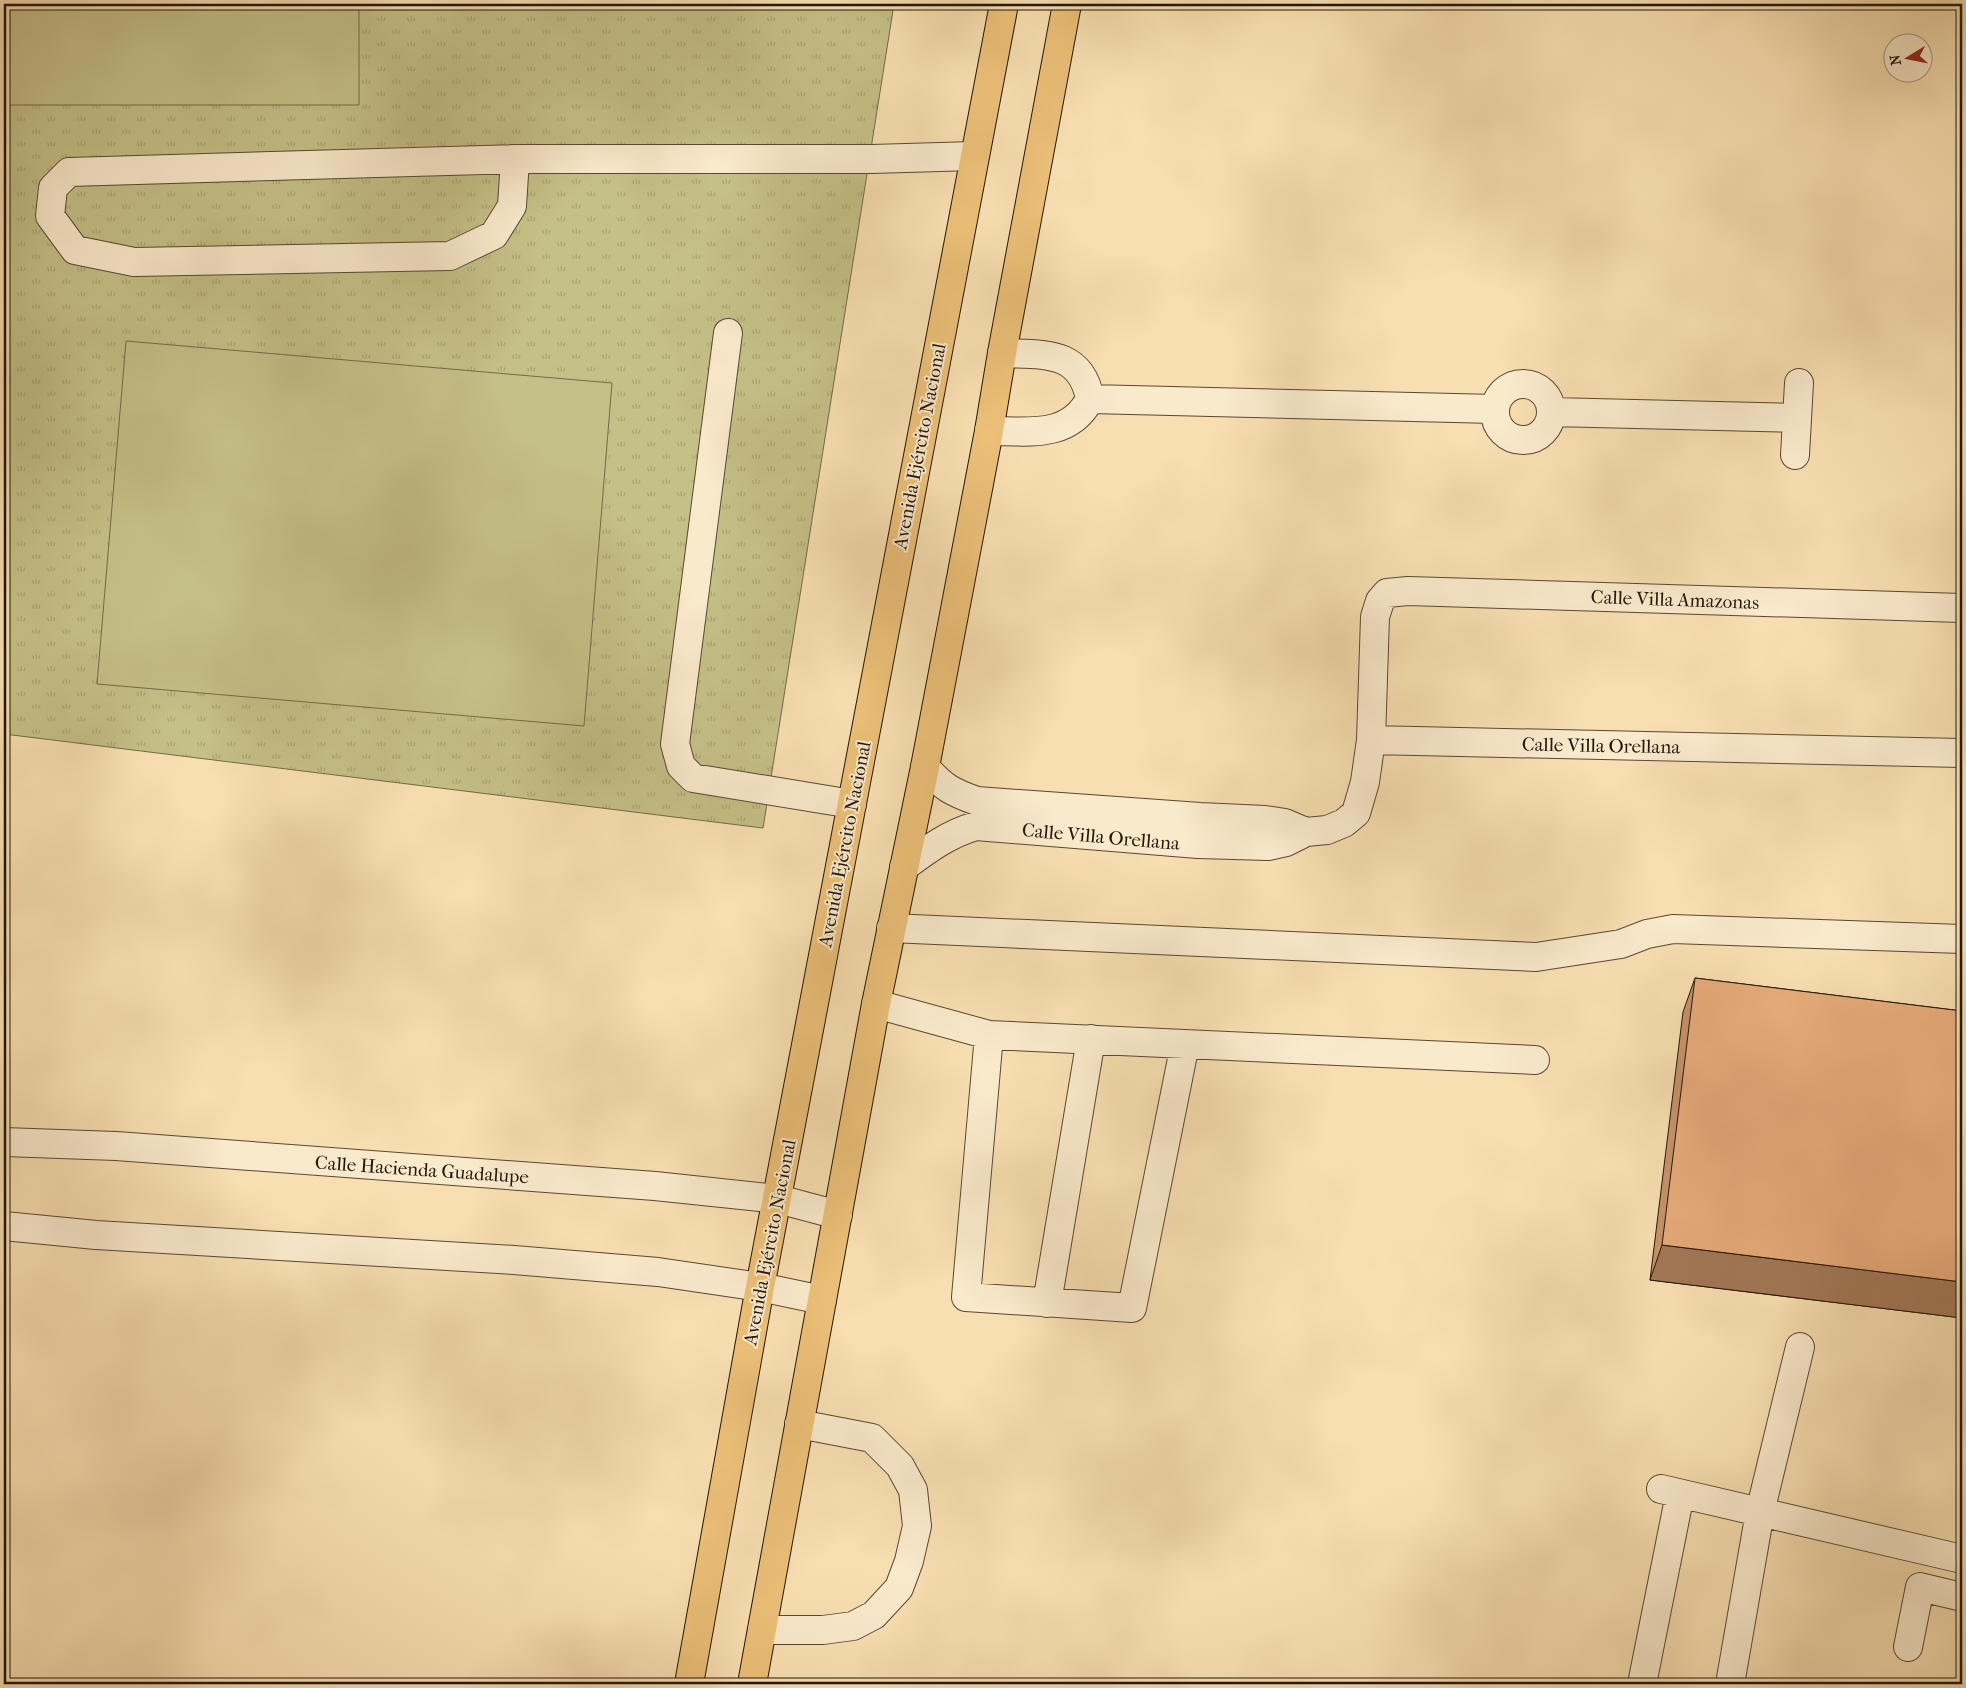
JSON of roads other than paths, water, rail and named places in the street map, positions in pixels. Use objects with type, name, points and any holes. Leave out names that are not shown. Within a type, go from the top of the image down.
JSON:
[{"type":"main road","name":"Avenida Ejército Nacional","points":[[689,1684],[760,1287],[1004,4]]},
{"type":"main road","points":[[752,1684],[876,1004],[925,767],[990,431],[1002,353],[1067,4]]},
{"type":"street","points":[[516,159],[512,206],[494,235],[450,256],[134,262],[75,250],[50,216],[53,188],[69,172],[516,159],[872,159],[974,156]]},
{"type":"street","points":[[728,333],[675,744],[681,766],[693,778],[852,804]]},
{"type":"street","points":[[990,431],[1051,430],[1066,425],[1078,417],[1090,399],[1082,374],[1074,366],[1063,360],[1046,356],[1002,353]]},
{"type":"street","points":[[1524,383],[1538,387],[1548,398],[1552,412],[1550,423],[1543,432],[1534,438],[1522,440],[1512,438],[1503,431],[1497,421],[1495,409],[1499,396],[1510,386],[1524,383]]},
{"type":"street","points":[[1795,455],[1799,383]]},
{"type":"street","points":[[1090,399],[1495,409]]},
{"type":"street","points":[[1552,412],[1797,418]]},
{"type":"street","name":"Calle Villa Amazonas","points":[[1371,740],[1375,617],[1380,600],[1387,593],[1418,591],[1962,608]]},
{"type":"street","name":"Calle Villa Orellana","points":[[925,767],[940,784],[957,794],[976,814],[1199,831],[1268,846],[1286,842],[1306,832],[1327,830],[1344,823],[1356,813],[1366,782],[1371,740],[1962,754]]},
{"type":"street","name":"Calle Villa Orellana","points":[[904,867],[935,844],[959,831],[976,814]]},
{"type":"street","points":[[891,928],[1536,957],[1622,944],[1647,934],[1673,929],[1962,939]]},
{"type":"street","points":[[876,1004],[989,1035],[1535,1060]]},
{"type":"street","points":[[989,1035],[966,1297],[1132,1308],[1185,1044]]},
{"type":"street","points":[[1047,1303],[1091,1039]]},
{"type":"street","name":"Calle Hacienda Guadalupe","points":[[4,1142],[116,1146],[626,1184],[778,1200],[838,1215]]},
{"type":"street","points":[[4,1226],[96,1235],[514,1260],[658,1272],[760,1287],[822,1300]]},
{"type":"street","points":[[1730,1684],[1760,1512],[1800,1347]]},
{"type":"street","points":[[762,1630],[823,1630],[853,1626],[874,1615],[899,1588],[917,1526],[913,1490],[900,1466],[872,1438],[799,1424]]},
{"type":"street","points":[[1642,1684],[1671,1492],[1962,1559]]},
{"type":"street","points":[[1908,1647],[1927,1551]]},
{"type":"street","points":[[1920,1586],[1962,1597]]}]
